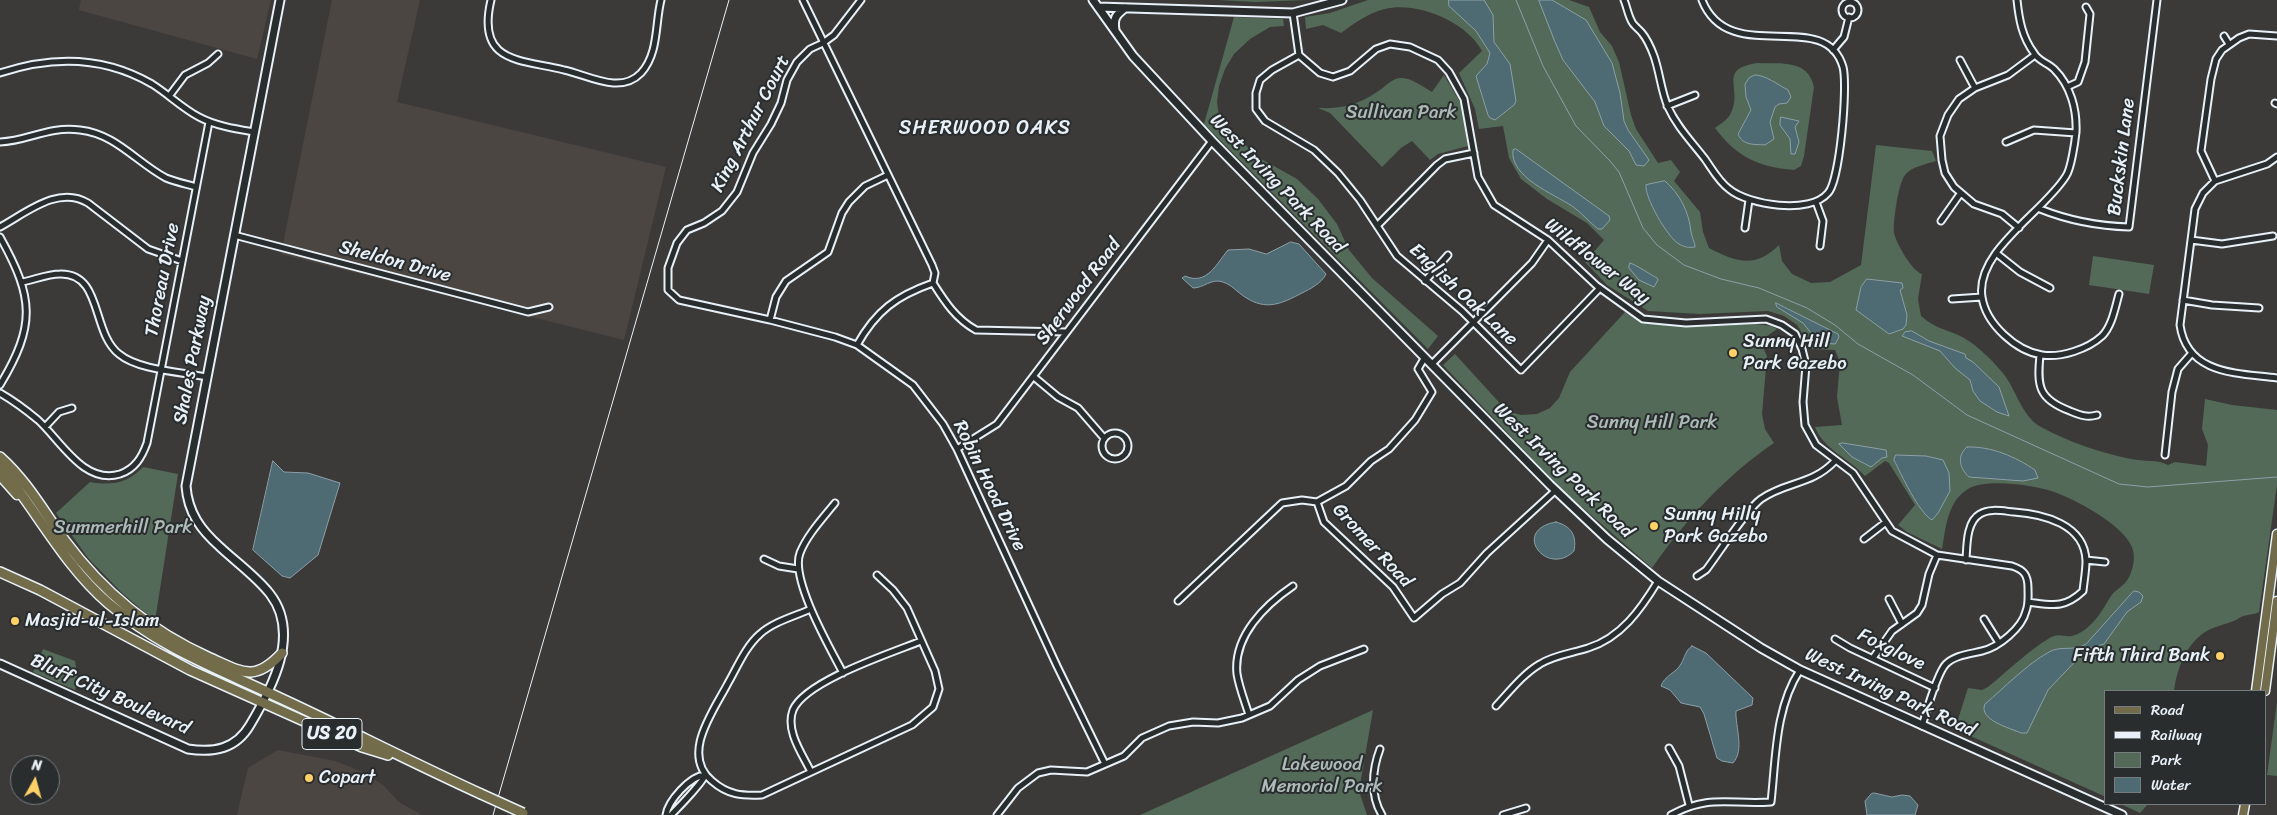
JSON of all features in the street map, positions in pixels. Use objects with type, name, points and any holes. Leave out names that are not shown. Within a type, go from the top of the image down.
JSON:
[{"type":"highway","points":[[0,457],[28,487],[66,542],[88,568],[119,600],[151,627],[184,646],[235,669],[250,672],[262,671],[282,653]]},
{"type":"highway","name":"US 20","points":[[0,466],[81,577],[107,602],[144,632],[168,646],[525,814]]},
{"type":"highway","name":"US 20","points":[[0,572],[40,590],[161,656],[262,703],[362,747],[405,759]]},
{"type":"main road","name":"Shales Parkway","points":[[268,692],[282,653],[284,625],[273,598],[207,535],[195,520],[189,504],[186,486],[280,0]]},
{"type":"main road","name":"West Irving Park Road","points":[[1093,0],[1134,56],[1212,141],[1556,490],[1607,538],[1658,581],[1718,622],[1800,670],[2122,815]]},
{"type":"main road","points":[[1098,7],[1292,13],[1342,0]]},
{"type":"main road","points":[[1115,30],[1114,20],[1125,8]]},
{"type":"main road","points":[[0,476],[46,529]]},
{"type":"main road","points":[[2256,690],[2277,534]]},
{"type":"main road","points":[[2265,690],[2276,625],[2277,601]]},
{"type":"main road","name":"Bluff City Boulevard","points":[[0,664],[188,749],[197,751],[215,751],[231,745],[247,730],[268,692]]},
{"type":"street","points":[[491,0],[488,25],[493,43],[502,53],[516,61],[565,70],[607,83],[632,78],[641,73],[647,64],[653,50],[661,0]]},
{"type":"street","points":[[803,0],[932,265],[935,273],[933,284],[954,312],[965,323],[976,330],[1066,332]]},
{"type":"street","name":"King Arthur Court","points":[[668,290],[668,268],[677,243],[687,230],[704,223],[722,211],[738,192],[753,153],[776,113],[787,80],[794,68],[810,49],[834,35],[861,0]]},
{"type":"street","points":[[1624,0],[1632,23],[1642,33],[1654,55],[1667,106],[1680,130],[1728,189],[1749,200],[1796,205],[1816,202],[1829,193],[1835,175],[1846,97],[1843,66],[1833,50],[1810,36],[1757,37],[1725,29],[1706,11],[1702,0]]},
{"type":"street","points":[[2017,0],[2024,36],[2035,56],[2054,69],[2067,87],[2075,108],[2076,133],[2067,175],[2040,209],[1996,253],[1986,274],[1982,297],[1991,320],[2002,334],[2040,355],[2053,355],[2079,349],[2103,335],[2113,317],[2119,294]]},
{"type":"street","name":"Buckskin Lane","points":[[2040,209],[2068,220],[2102,226],[2129,227],[2157,0]]},
{"type":"street","points":[[2067,87],[2078,82],[2085,62],[2090,14],[2086,7]]},
{"type":"street","points":[[1292,13],[1299,55]]},
{"type":"street","points":[[1833,50],[1844,37],[1849,17]]},
{"type":"street","points":[[2215,180],[2202,151],[2213,67],[2222,50],[2229,44],[2249,34],[2277,36]]},
{"type":"street","points":[[2224,36],[2229,44]]},
{"type":"street","name":"Wildflower Way","points":[[1299,55],[1320,73],[1333,77],[1350,71],[1376,48],[1390,44],[1410,47],[1434,57],[1444,65],[1464,99],[1482,186],[1494,206],[1548,240],[1600,288],[1643,319],[1686,323],[1766,319],[1782,325],[1795,334],[1806,365],[1803,402],[1805,425],[1816,445],[1853,473],[1886,522],[1898,536],[1937,555],[2012,566],[2025,570],[2028,578],[2028,602],[2023,620],[1999,643],[1985,651],[1960,656],[1945,665],[1922,726]]},
{"type":"street","points":[[170,96],[185,75],[208,63],[218,54]]},
{"type":"street","name":"English Oak Lane","points":[[1299,55],[1272,70],[1260,80],[1256,93],[1256,109],[1265,121],[1314,150],[1360,200],[1397,256],[1473,322],[1521,370],[1600,288]]},
{"type":"street","points":[[2019,228],[2002,214],[1974,204],[1960,194],[1945,173],[1940,152],[1940,136],[1944,122],[1954,104],[1975,88],[2008,75],[2035,56]]},
{"type":"street","points":[[1960,60],[1975,88]]},
{"type":"street","points":[[0,73],[30,64],[52,61],[94,63],[137,77],[170,96],[190,112],[209,122],[254,132]]},
{"type":"street","points":[[1667,106],[1695,95]]},
{"type":"street","name":"Thoreau Drive","points":[[0,393],[22,407],[45,427],[85,468],[100,475],[115,475],[130,470],[141,458],[147,443],[162,369],[209,122]]},
{"type":"street","points":[[0,142],[16,140],[50,130],[90,131],[119,143],[167,178],[196,187]]},
{"type":"street","points":[[2006,142],[2034,130],[2076,133]]},
{"type":"street","name":"Sherwood Road","points":[[957,449],[997,424],[1212,141]]},
{"type":"street","points":[[1377,226],[1437,165],[1445,159],[1474,153]]},
{"type":"street","points":[[2277,157],[2267,164],[2215,180],[2203,192],[2195,209],[2180,325],[2182,338],[2192,353],[2210,367],[2277,378]]},
{"type":"street","points":[[770,320],[776,297],[786,281],[828,252],[842,214],[849,202],[865,186],[888,175]]},
{"type":"street","points":[[1941,221],[1960,194]]},
{"type":"street","points":[[0,228],[51,199],[64,196],[77,198],[88,203],[148,249],[182,261]]},
{"type":"street","points":[[1745,228],[1749,200]]},
{"type":"street","points":[[1816,202],[1823,221],[1820,246]]},
{"type":"street","name":"Sheldon Drive","points":[[234,235],[528,312],[549,307]]},
{"type":"street","points":[[2191,240],[2222,244],[2273,236]]},
{"type":"street","points":[[0,237],[17,268],[22,282],[27,312],[25,332],[15,360],[0,385]]},
{"type":"street","points":[[1432,364],[1532,263],[1548,240]]},
{"type":"street","points":[[1996,253],[2020,272],[2050,288]]},
{"type":"street","points":[[1425,281],[1448,255]]},
{"type":"street","points":[[22,282],[59,274],[81,281],[90,292],[104,337],[114,351],[133,363],[207,377]]},
{"type":"street","points":[[857,345],[870,323],[888,306],[908,292],[933,284]]},
{"type":"street","name":"Robin Hood Drive","points":[[668,290],[679,300],[770,320],[835,337],[857,345],[913,385],[943,424],[957,449],[1057,666],[1105,764]]},
{"type":"street","points":[[1952,299],[1982,297]]},
{"type":"street","points":[[2183,300],[2212,305],[2259,308]]},
{"type":"street","points":[[2165,455],[2172,392],[2178,369],[2192,353]]},
{"type":"street","points":[[2040,355],[2038,379],[2045,396],[2050,401],[2084,416],[2097,415]]},
{"type":"street","name":"Gromer Road","points":[[1425,357],[1418,369],[1432,392],[1414,420],[1389,449],[1371,461],[1346,486],[1317,502],[1324,522],[1393,587],[1414,618],[1442,594],[1460,583],[1489,551],[1556,490]]},
{"type":"street","points":[[1034,377],[1058,397],[1078,408],[1104,438]]},
{"type":"street","points":[[45,427],[59,412],[72,408]]},
{"type":"street","points":[[1116,433],[1124,437],[1128,448],[1124,456],[1115,459],[1107,456],[1102,449],[1104,438],[1116,433]]},
{"type":"street","points":[[1697,576],[1706,570],[1758,501],[1782,488],[1815,478],[1826,471],[1835,461]]},
{"type":"street","points":[[1178,601],[1282,503],[1302,500],[1317,502]]},
{"type":"street","points":[[835,503],[799,554],[798,569],[811,609],[842,673]]},
{"type":"street","points":[[1966,560],[1967,542],[1972,524],[1979,514],[1989,511],[2036,514],[2058,522],[2077,536],[2084,547],[2086,560],[2083,592],[2072,602],[2054,605],[2028,602]]},
{"type":"street","points":[[1864,538],[1886,522]]},
{"type":"street","points":[[1873,658],[1892,632],[1917,613],[1922,605],[1929,574],[1937,555]]},
{"type":"street","points":[[764,559],[778,566],[798,569]]},
{"type":"street","points":[[2086,560],[2105,562]]},
{"type":"street","points":[[811,609],[767,629],[749,645],[701,737],[698,760],[705,775],[728,793],[743,796],[762,795],[912,725],[933,707],[939,689],[935,672],[907,608],[894,590],[877,575]]},
{"type":"street","points":[[1496,706],[1523,677],[1541,663],[1590,648],[1613,636],[1644,604],[1658,581]]},
{"type":"street","points":[[1249,715],[1237,673],[1246,633],[1259,614],[1274,598],[1293,586]]},
{"type":"street","points":[[1889,599],[1902,624]]},
{"type":"street","points":[[1984,619],[1999,643]]},
{"type":"street","points":[[2265,624],[2276,625]]},
{"type":"street","name":"Foxglove","points":[[1835,639],[1935,688]]},
{"type":"street","points":[[811,772],[793,735],[793,711],[810,692],[842,673],[921,641]]},
{"type":"street","points":[[997,815],[1018,788],[1038,773],[1051,770],[1087,772],[1124,756],[1142,738],[1169,726],[1192,722],[1218,723],[1249,715],[1270,706],[1298,680],[1320,666],[1364,649]]},
{"type":"street","points":[[1671,815],[1689,805],[1716,801],[1771,802],[1780,723],[1785,703],[1800,670]]},
{"type":"street","points":[[1668,748],[1679,766],[1689,805]]},
{"type":"street","points":[[1380,749],[1375,762],[1374,791],[1382,815]]},
{"type":"street","points":[[666,815],[673,800],[687,784],[699,775],[705,775]]},
{"type":"street","points":[[672,815],[694,789],[704,781],[705,775]]},
{"type":"street","points":[[1503,815],[1526,808]]},
{"type":"shaded area","points":[[81,0],[271,0],[257,59],[79,10]]},
{"type":"shaded area","points":[[332,0],[420,0],[397,102],[666,167],[624,340],[281,254]]},
{"type":"shaded area","name":"Copart","points":[[278,750],[335,761],[363,772],[383,785],[399,802],[422,815],[237,815],[248,768]]},
{"type":"green space","points":[[1217,0],[1307,0],[1256,2]]},
{"type":"green space","points":[[1368,0],[1569,0],[1589,7],[1600,32],[1612,46],[1619,62],[1636,129],[1658,163],[1671,160],[1680,172],[1674,181],[1700,212],[1703,232],[1709,248],[1728,257],[1745,261],[1762,258],[1779,245],[1782,261],[1792,274],[1811,283],[1830,282],[1861,265],[1876,145],[1932,151],[1936,161],[1911,170],[1902,180],[1894,221],[1895,238],[1901,250],[1914,268],[1922,274],[1918,299],[1921,316],[1935,325],[1964,338],[1982,351],[2007,379],[2028,416],[2034,422],[2074,442],[2108,454],[2160,462],[2168,465],[2175,462],[2206,466],[2208,445],[2202,429],[2205,399],[2232,405],[2277,410],[2277,485],[2259,612],[2213,628],[2197,639],[2185,654],[2178,672],[2174,690],[2104,690],[2104,796],[1955,729],[1968,688],[1982,690],[1988,687],[2047,640],[2056,635],[2072,636],[2085,630],[2095,620],[2111,596],[2125,583],[2131,573],[2134,553],[2126,537],[2097,513],[2063,495],[2035,487],[1998,483],[1976,486],[1961,494],[1952,508],[1946,524],[1942,549],[1907,532],[1898,525],[1915,505],[1889,463],[1885,461],[1865,476],[1830,448],[1815,427],[1842,425],[1837,397],[1840,362],[1835,350],[1812,349],[1797,325],[1784,316],[1768,311],[1700,314],[1648,311],[1607,285],[1585,262],[1604,240],[1587,223],[1547,199],[1521,179],[1509,158],[1503,126],[1479,129],[1475,109],[1459,73],[1482,51],[1465,31],[1440,16],[1412,8],[1398,7],[1373,13],[1341,33],[1323,25],[1306,29],[1305,17],[1330,13]]},
{"type":"green space","points":[[1234,17],[1283,19],[1284,26],[1270,27],[1250,39],[1234,54],[1225,69],[1219,86],[1217,102],[1219,117],[1256,156],[1297,179],[1318,199],[1337,224],[1349,250],[1372,278],[1438,336],[1428,349],[1204,124]]},
{"type":"green space","points":[[1758,63],[1800,67],[1811,78],[1814,87],[1804,156],[1801,166],[1794,170],[1781,169],[1749,159],[1723,138],[1715,128],[1729,117],[1734,106],[1734,75],[1745,66]]},
{"type":"green space","name":"Sullivan Park","points":[[1444,75],[1461,104],[1468,146],[1438,154],[1430,160],[1412,141],[1401,148],[1382,167],[1330,113],[1318,108],[1334,108],[1356,103],[1400,78],[1413,81],[1432,92]]},
{"type":"green space","points":[[2093,256],[2154,265],[2149,294],[2089,285]]},
{"type":"green space","name":"Sunny Hill Park","points":[[1625,312],[1643,323],[1686,327],[1756,324],[1771,326],[1777,329],[1760,341],[1767,356],[1762,414],[1765,429],[1774,443],[1739,470],[1707,500],[1678,533],[1652,568],[1559,487],[1443,365],[1455,354],[1507,411],[1521,415],[1537,414],[1550,408],[1559,398],[1570,372]]},
{"type":"green space","name":"Summerhill Park","points":[[143,467],[178,474],[155,621],[121,592],[88,558],[56,513],[90,482],[105,484],[119,482],[131,477]]},
{"type":"green space","points":[[43,649],[75,661],[78,680],[75,690],[33,672]]},
{"type":"green space","points":[[2277,702],[2277,776],[2267,775]]},
{"type":"green space","name":"Lakewood Memorial Park","points":[[1373,710],[1359,791],[1367,815],[1140,815]]},
{"type":"green space","points":[[2123,805],[2147,805],[2140,813]]},
{"type":"water","points":[[1449,0],[1484,0],[1493,15],[1494,42],[1510,64],[1516,101],[1514,105],[1495,120],[1488,115],[1476,76],[1487,64],[1490,53],[1476,31],[1449,6]]},
{"type":"water","points":[[1539,0],[1552,0],[1586,20],[1612,63],[1620,93],[1624,121],[1649,160],[1644,166],[1636,165],[1629,151],[1604,126],[1595,102],[1563,60]]},
{"type":"water","points":[[1755,75],[1768,78],[1788,90],[1791,97],[1787,103],[1779,104],[1775,107],[1770,122],[1774,139],[1765,145],[1743,141],[1738,134],[1751,110],[1746,97],[1745,84],[1749,78]]},
{"type":"water","points":[[1781,117],[1799,121],[1795,127],[1799,142],[1795,154],[1791,154],[1790,139],[1780,125]]},
{"type":"water","points":[[1516,149],[1609,216],[1610,220],[1602,229],[1598,229],[1572,206],[1534,184],[1518,168],[1514,160],[1513,150]]},
{"type":"water","points":[[1665,181],[1683,204],[1695,247],[1685,247],[1674,240],[1663,226],[1653,207],[1646,191],[1646,185]]},
{"type":"water","points":[[1291,242],[1299,244],[1326,274],[1312,288],[1280,303],[1260,304],[1219,281],[1193,288],[1182,278],[1185,276],[1199,278],[1205,276],[1211,272],[1228,250],[1249,249],[1266,254]]},
{"type":"water","points":[[1630,263],[1657,278],[1658,280],[1654,287],[1639,280],[1629,268]]},
{"type":"water","points":[[1867,279],[1902,283],[1903,288],[1900,290],[1907,315],[1906,325],[1903,329],[1889,334],[1856,310],[1861,287]]},
{"type":"water","points":[[1776,303],[1838,334],[1839,337],[1835,344],[1819,343],[1803,323],[1777,307]]},
{"type":"water","points":[[1912,331],[1929,341],[1965,354],[1966,358],[1973,362],[1999,387],[2009,416],[1997,412],[1980,401],[1973,391],[1970,380],[1955,368],[1940,351],[1902,336],[1905,332]]},
{"type":"water","points":[[1839,444],[1886,450],[1887,457],[1882,458],[1871,467],[1852,457]]},
{"type":"water","points":[[1967,447],[1994,450],[2011,457],[2035,470],[2038,478],[2023,481],[1969,477],[1963,470],[1960,462],[1961,454]]},
{"type":"water","points":[[1896,455],[1926,456],[1943,460],[1949,473],[1950,491],[1932,520],[1922,510],[1911,493],[1894,460]]},
{"type":"water","points":[[273,461],[284,472],[308,473],[340,483],[318,555],[290,578],[282,576],[253,550]]},
{"type":"water","points":[[1556,522],[1566,526],[1572,532],[1575,545],[1574,551],[1564,558],[1553,559],[1544,556],[1534,542],[1536,534],[1542,527]]},
{"type":"water","points":[[2134,591],[2139,592],[2143,596],[2141,602],[2127,612],[2104,644],[2087,649],[2048,690],[2027,733],[2021,733],[1996,723],[1986,715],[1984,710],[1985,704],[2024,670],[2049,652],[2058,649],[2077,648],[2086,644]]},
{"type":"water","points":[[1692,646],[1706,653],[1753,698],[1752,705],[1736,711],[1739,745],[1737,758],[1733,763],[1717,758],[1704,714],[1700,707],[1681,703],[1670,690],[1661,686],[1679,667],[1686,652]]},
{"type":"water","points":[[1874,793],[1892,797],[1910,796],[1918,805],[1915,815],[1867,815],[1865,801]]},
{"type":"waterway","points":[[1516,0],[1543,66],[1576,126],[1619,172],[1643,228],[1657,245],[1684,265],[1721,279],[1759,288],[1807,308],[1835,325],[1858,344],[1913,375],[1967,415],[2119,484],[2148,487],[2277,477]]},
{"type":"railway","points":[[493,815],[729,0]]},
{"type":"place","name":"Sunny Hill Park Gazebo","points":[[1733,353]]},
{"type":"place","name":"Sunny Hilly Park Gazebo","points":[[1654,526]]},
{"type":"place","name":"Masjid-ul-Islam","points":[[15,621]]},
{"type":"place","name":"Fifth Third Bank","points":[[2220,656]]},
{"type":"place","name":"Copart","points":[[309,778]]},
{"type":"district","name":"SHERWOOD OAKS","points":[[985,129]]}]
